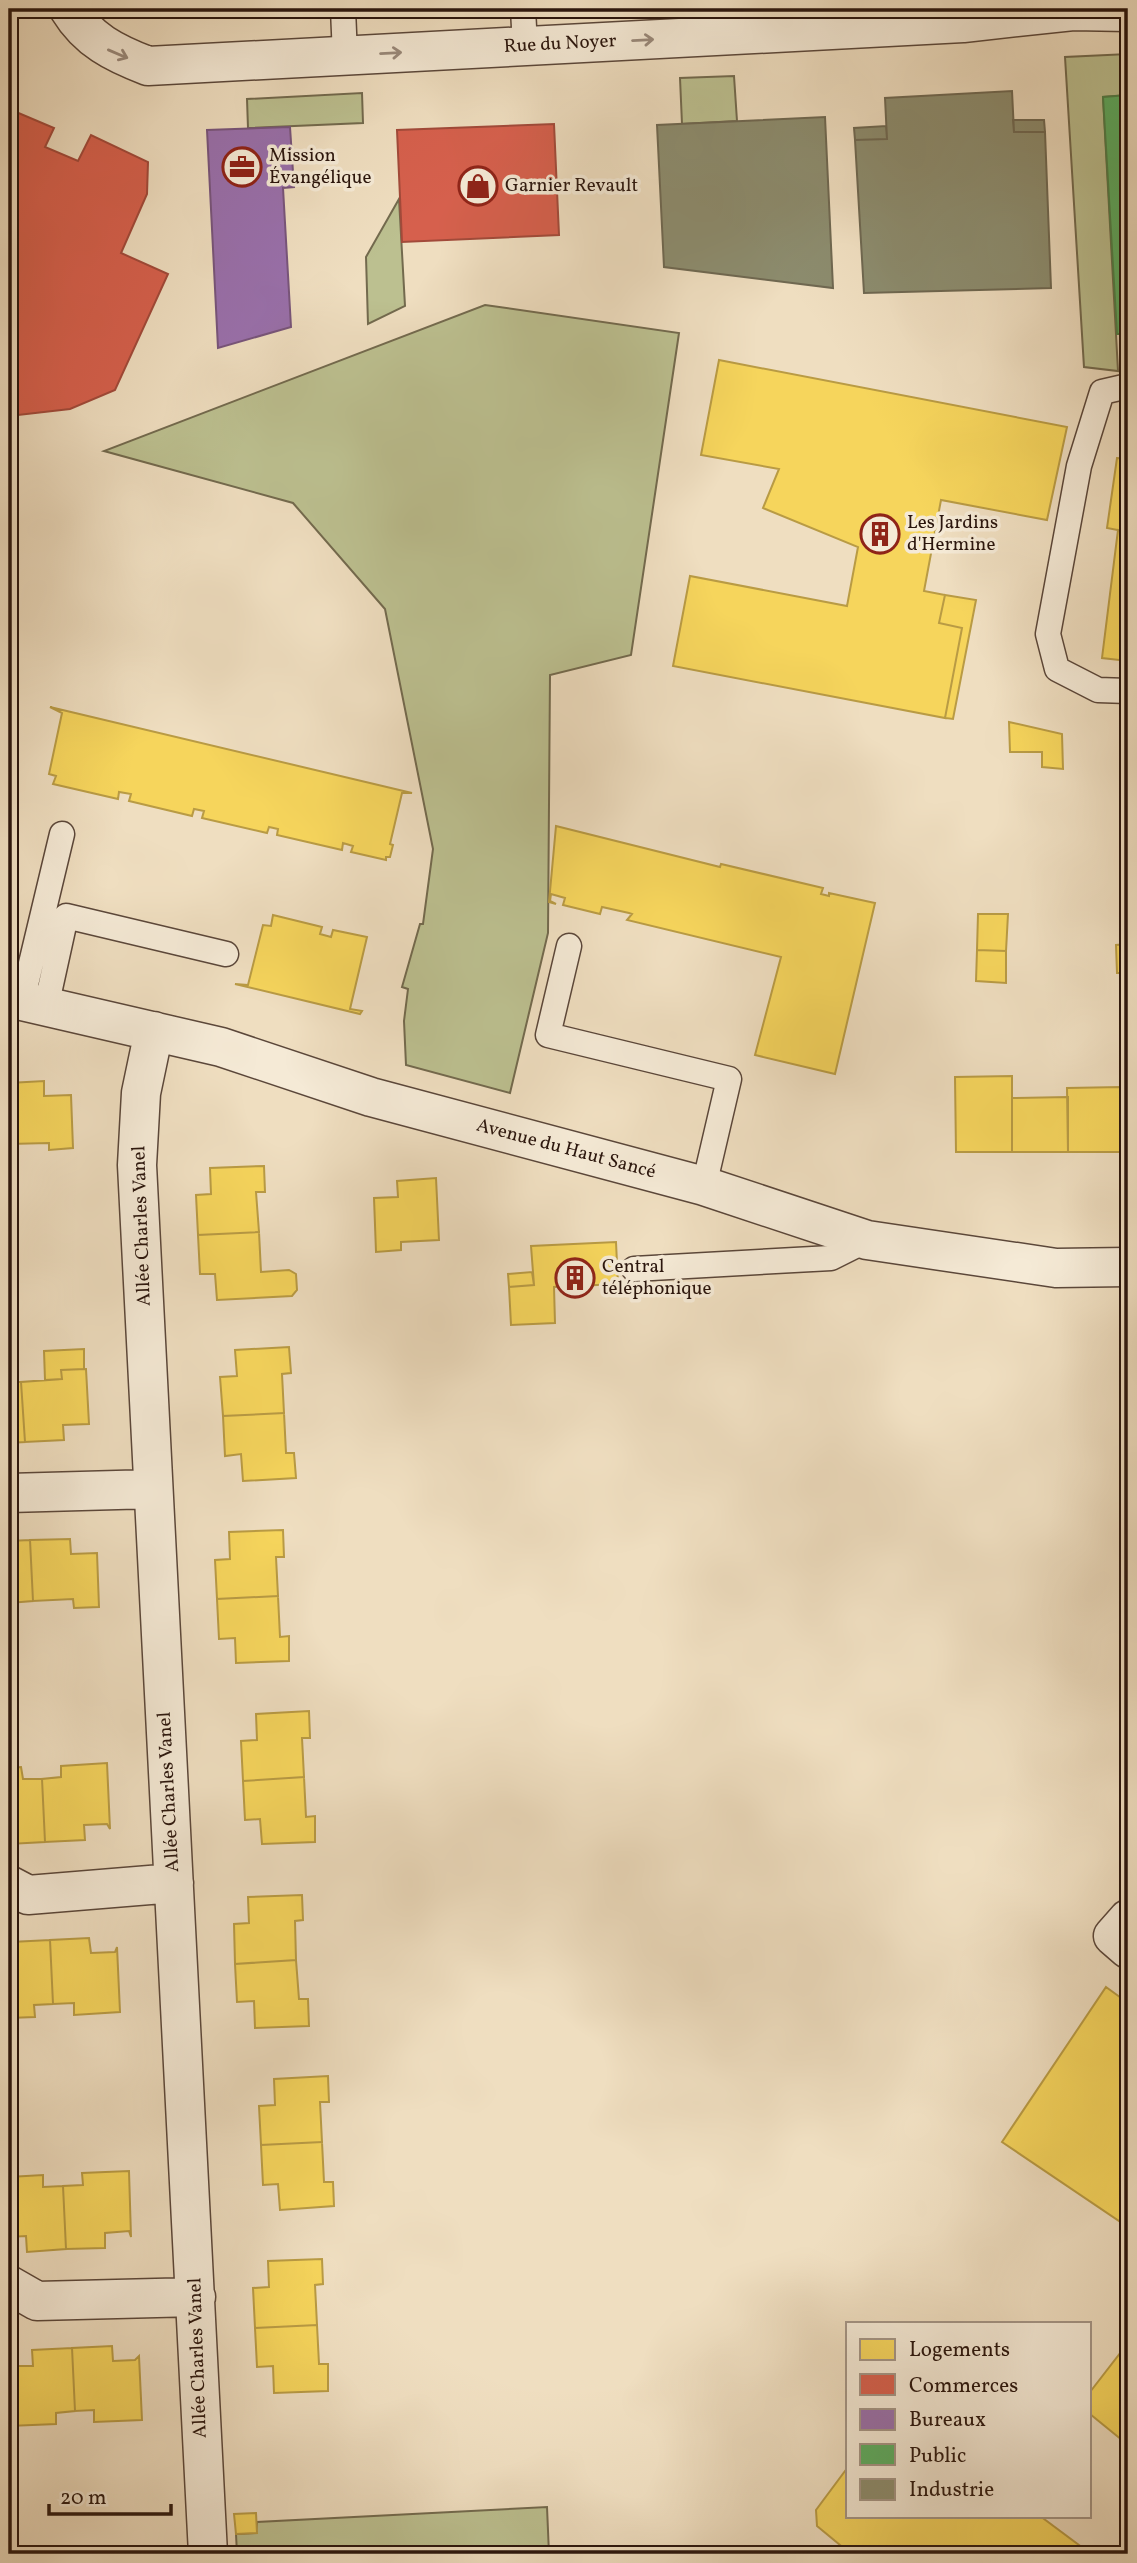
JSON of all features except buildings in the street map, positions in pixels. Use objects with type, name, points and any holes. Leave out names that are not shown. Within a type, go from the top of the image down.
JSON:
[{"type":"street","name":"Rue du Noyer","points":[[69,9],[79,26],[107,50],[148,66],[963,23],[1073,10],[1128,12]]},
{"type":"street","name":"Avenue du Haut Sancé","points":[[25,1002],[221,1047],[371,1097],[704,1186],[867,1240],[1056,1268],[1128,1267]]},
{"type":"street","name":"Allée Charles Vanel","points":[[154,1031],[141,1093],[137,1165],[208,2554]]},
{"type":"street","points":[[9,1493],[153,1489]]},
{"type":"street","points":[[9,1885],[28,1895],[174,1883]]},
{"type":"street","points":[[1128,1919],[1113,1936],[1128,1949]]},
{"type":"street","points":[[9,2286],[37,2301],[195,2297]]},
{"type":"lane","points":[[343,9],[345,56]]},
{"type":"lane","points":[[523,9],[525,46]]},
{"type":"lane","points":[[1128,386],[1101,392],[1079,466],[1048,634],[1057,669],[1098,690],[1128,691]]},
{"type":"lane","points":[[25,1002],[62,834]]},
{"type":"lane","points":[[25,1002],[66,916],[226,954]]},
{"type":"lane","points":[[569,946],[548,1035],[729,1079],[704,1186]]},
{"type":"lane","points":[[634,1269],[831,1258],[867,1240]]},
{"type":"green space","points":[[1128,54],[1128,95],[1103,97],[1118,371],[1084,367],[1065,57]]},
{"type":"green space","points":[[734,76],[737,121],[682,124],[680,78]]},
{"type":"green space","points":[[362,93],[363,123],[248,128],[247,99]]},
{"type":"green space","points":[[399,199],[405,306],[368,324],[366,257]]},
{"type":"green space","points":[[485,305],[679,333],[631,655],[550,675],[548,933],[510,1093],[406,1065],[404,1021],[408,989],[402,987],[420,924],[423,924],[433,849],[385,609],[293,503],[104,451]]},
{"type":"green space","points":[[547,2507],[549,2554],[237,2554],[236,2534],[256,2533],[257,2522]]},
{"type":"place","name":"Mission Évangélique","points":[[242,167]]},
{"type":"place","name":"Garnier Revault","points":[[478,186]]},
{"type":"place","name":"Les Jardins d'Hermine","points":[[880,534]]},
{"type":"place","name":"Central téléphonique","points":[[575,1278]]}]
